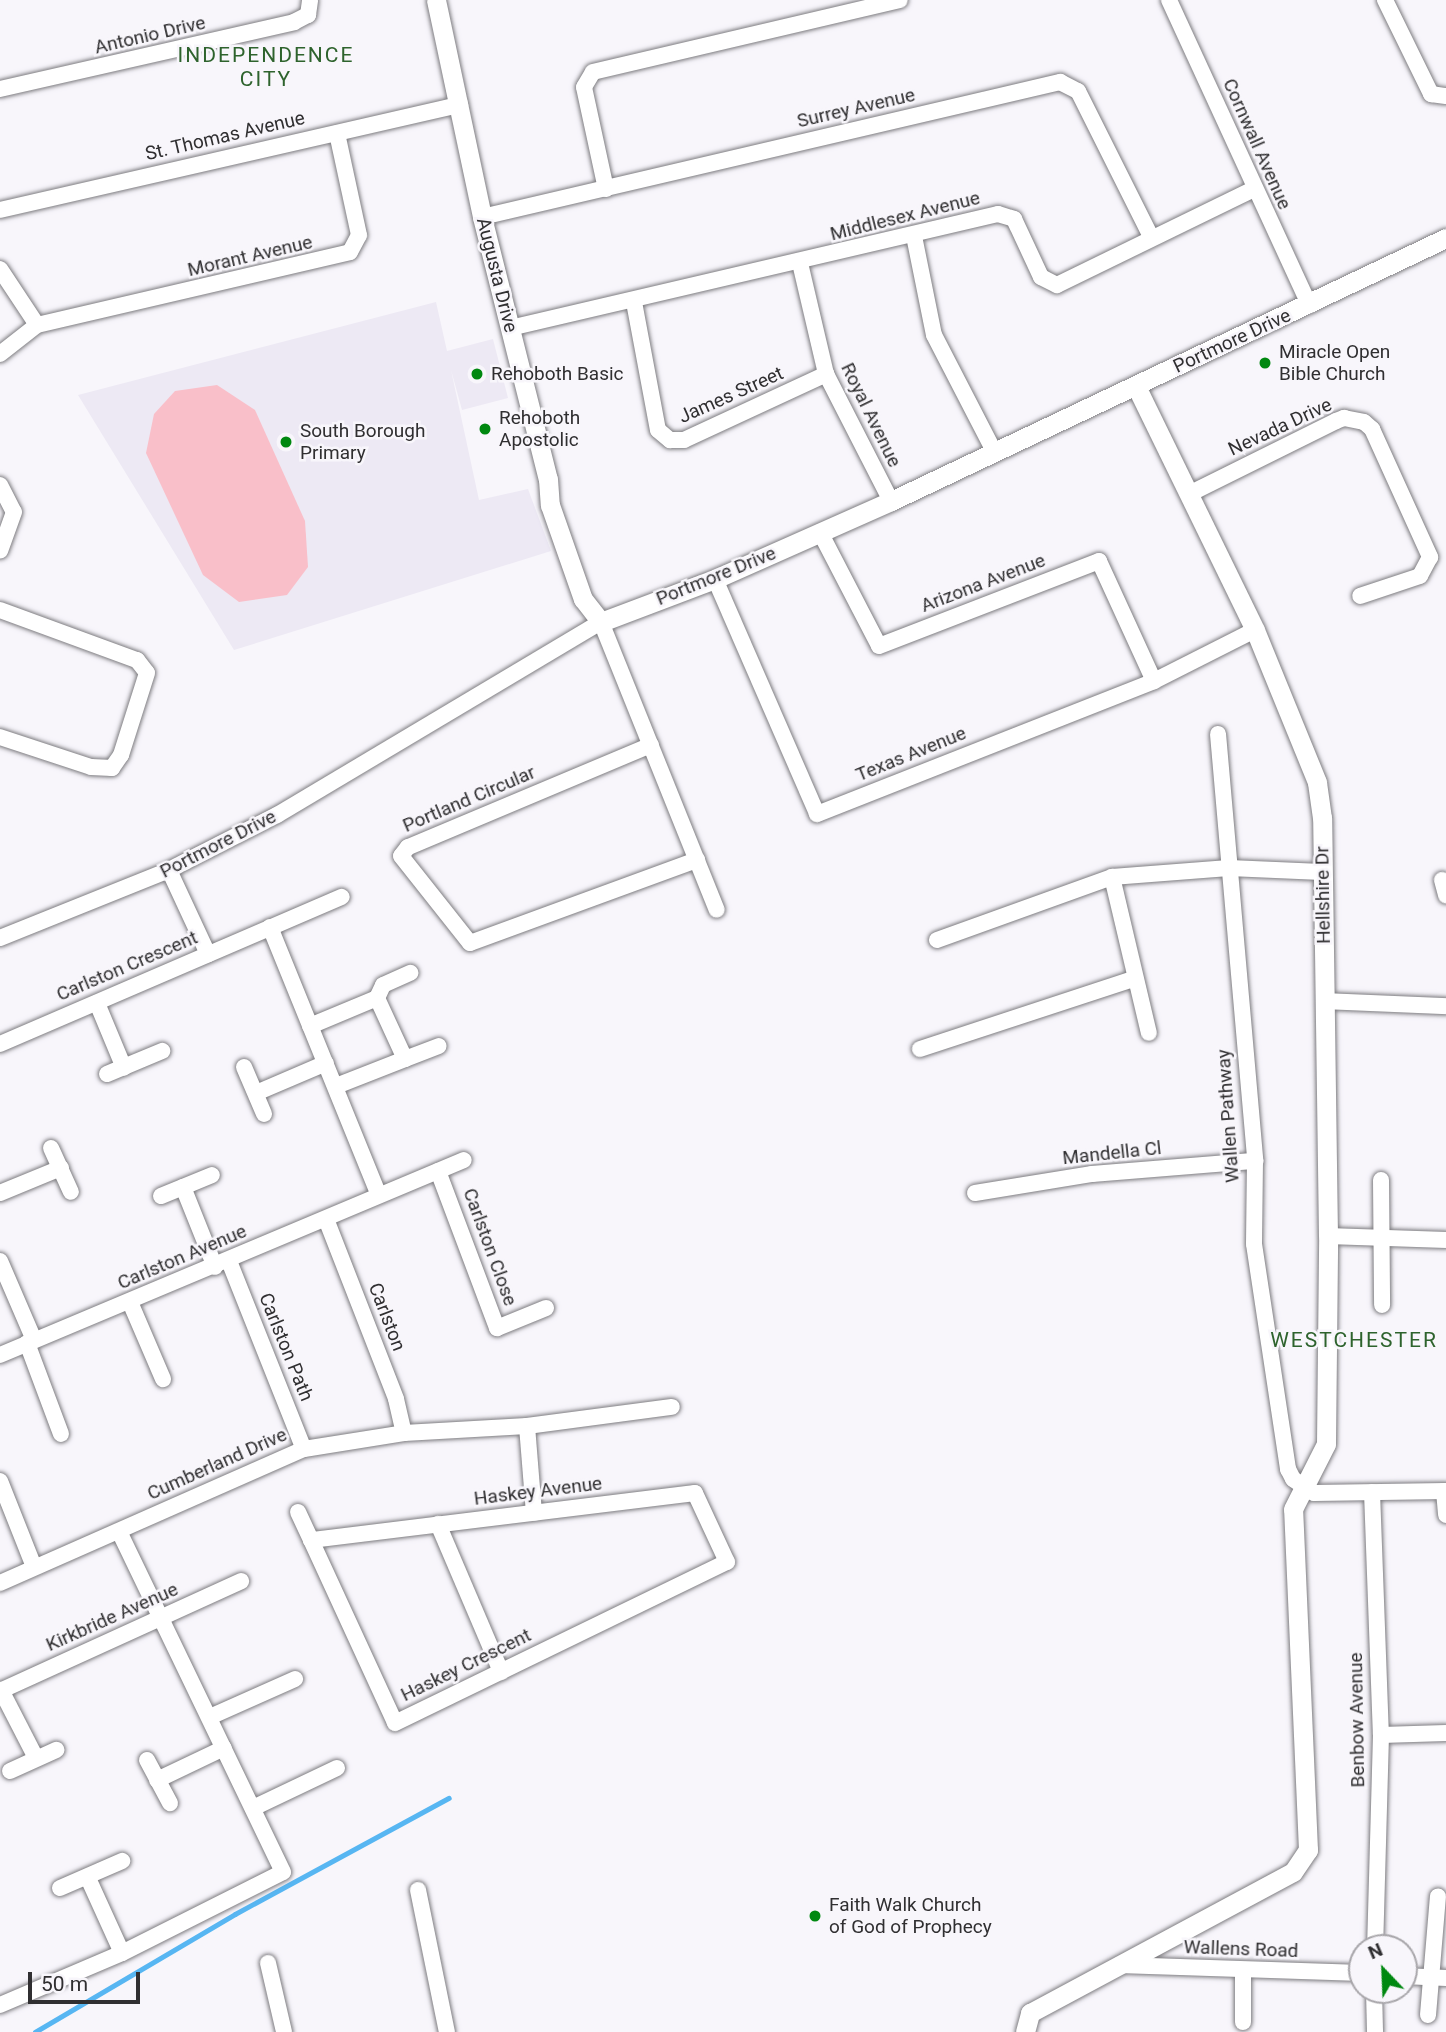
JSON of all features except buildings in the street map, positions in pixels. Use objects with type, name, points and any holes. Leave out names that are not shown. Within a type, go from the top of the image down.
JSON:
[{"type":"street","name":"Augusta Drive","points":[[436,0],[482,217],[550,505],[583,599],[601,622]]},
{"type":"street","points":[[606,189],[586,77],[593,72],[900,0]]},
{"type":"street","name":"Cornwall Avenue","points":[[1169,0],[1309,305]]},
{"type":"street","points":[[1386,0],[1431,94],[1446,96]]},
{"type":"street","name":"Antonio Drive","points":[[0,89],[294,22],[309,7]]},
{"type":"street","name":"Surrey Avenue","points":[[482,217],[1068,82],[1078,91],[1151,237]]},
{"type":"street","name":"St. Thomas Avenue","points":[[0,210],[460,105]]},
{"type":"street","name":"Morant Avenue","points":[[37,325],[350,253],[359,234],[337,133]]},
{"type":"street","name":"Middlesex Avenue","points":[[510,328],[1008,215],[1014,219],[1041,277],[1057,285],[1254,189]]},
{"type":"street","points":[[914,236],[934,335],[995,453]]},
{"type":"street","name":"Portmore Drive","points":[[0,938],[169,870],[277,815],[601,622],[715,579],[891,501],[1446,238]]},
{"type":"street","name":"Royal Avenue","points":[[800,263],[826,374],[891,501]]},
{"type":"street","points":[[0,269],[37,325],[0,354]]},
{"type":"street","name":"James Street","points":[[634,302],[658,429],[670,440],[684,440],[826,374]]},
{"type":"street","name":"Hellshire Dr","points":[[1136,386],[1191,493],[1255,630],[1317,782],[1325,1001],[1328,1236],[1326,1444],[1304,1488]]},
{"type":"street","name":"Nevada Drive","points":[[1191,493],[1336,421],[1344,418],[1364,422],[1372,429],[1430,557],[1420,576],[1360,596]]},
{"type":"street","points":[[0,485],[14,512],[0,551]]},
{"type":"street","name":"Arizona Avenue","points":[[820,532],[879,646],[1099,561],[1154,681]]},
{"type":"street","name":"Texas Avenue","points":[[715,579],[817,814],[1154,681],[1255,630]]},
{"type":"street","points":[[0,610],[137,660],[147,673],[121,755],[112,768],[91,767],[0,737]]},
{"type":"street","points":[[601,622],[716,910]]},
{"type":"street","name":"Wallen Pathway","points":[[1218,734],[1255,1161],[1254,1244],[1288,1469],[1304,1488]]},
{"type":"street","name":"Portland Circular","points":[[651,745],[408,847],[401,856],[470,943],[697,860]]},
{"type":"street","points":[[937,940],[1112,877],[1228,868],[1322,872]]},
{"type":"street","points":[[169,870],[208,954]]},
{"type":"street","points":[[1112,877],[1133,979],[1149,1034]]},
{"type":"street","name":"Carlston Crescent","points":[[0,1044],[342,897]]},
{"type":"street","points":[[270,927],[378,1194]]},
{"type":"street","points":[[310,1026],[377,998],[383,985],[410,973]]},
{"type":"street","points":[[920,1049],[1133,979]]},
{"type":"street","points":[[377,998],[405,1059]]},
{"type":"street","points":[[1325,1001],[1446,1006]]},
{"type":"street","points":[[97,1003],[124,1068]]},
{"type":"street","points":[[336,1086],[439,1046]]},
{"type":"street","points":[[107,1074],[162,1051]]},
{"type":"street","points":[[256,1093],[326,1063]]},
{"type":"street","points":[[244,1068],[264,1114]]},
{"type":"street","points":[[51,1148],[71,1192]]},
{"type":"street","name":"Carlston Avenue","points":[[0,1355],[222,1264],[378,1194],[464,1160]]},
{"type":"street","name":"Mandella Cl","points":[[975,1193],[1092,1174],[1255,1161]]},
{"type":"street","points":[[0,1193],[61,1168]]},
{"type":"street","name":"Carlston Close","points":[[438,1171],[497,1328],[546,1308]]},
{"type":"street","points":[[162,1196],[212,1175]]},
{"type":"street","points":[[1381,1180],[1382,1305]]},
{"type":"street","name":"Carlston Path","points":[[183,1187],[222,1264],[304,1449]]},
{"type":"street","name":"Carlston","points":[[326,1219],[397,1399],[404,1433]]},
{"type":"street","points":[[1328,1236],[1446,1240]]},
{"type":"street","points":[[0,1261],[31,1341],[61,1434]]},
{"type":"street","points":[[130,1302],[163,1379]]},
{"type":"street","name":"Cumberland Drive","points":[[0,1583],[304,1449],[404,1433],[527,1426],[672,1407]]},
{"type":"street","points":[[527,1426],[534,1513]]},
{"type":"street","points":[[0,1481],[34,1567]]},
{"type":"street","points":[[1025,2032],[1030,2013],[1293,1872],[1308,1850],[1293,1520],[1293,1509],[1304,1488],[1314,1493],[1445,1491],[1446,1515]]},
{"type":"street","name":"Benbow Avenue","points":[[1372,1492],[1381,1735],[1375,1934]]},
{"type":"street","name":"Haskey Avenue","points":[[311,1540],[695,1493],[727,1562]]},
{"type":"street","name":"Haskey Crescent","points":[[298,1512],[395,1723],[727,1562]]},
{"type":"street","points":[[438,1524],[501,1672]]},
{"type":"street","points":[[0,2005],[122,1953],[283,1872],[224,1748],[212,1716],[119,1531]]},
{"type":"street","name":"Kirkbride Avenue","points":[[1,1690],[242,1581]]},
{"type":"street","points":[[212,1716],[295,1679]]},
{"type":"street","points":[[1,1690],[36,1758]]},
{"type":"street","points":[[1381,1735],[1446,1733]]},
{"type":"street","points":[[158,1780],[224,1748]]},
{"type":"street","points":[[10,1771],[56,1750]]},
{"type":"street","points":[[147,1760],[170,1803]]},
{"type":"street","points":[[253,1808],[337,1768]]},
{"type":"street","points":[[60,1888],[122,1861]]},
{"type":"street","points":[[88,1878],[122,1953]]},
{"type":"street","points":[[418,1890],[447,2032]]},
{"type":"street","points":[[1428,2015],[1439,1978],[1438,1896]]},
{"type":"street","points":[[268,1963],[284,2032]]},
{"type":"street","name":"Wallens Road","points":[[1119,1965],[1348,1973]]},
{"type":"street","points":[[1242,2022],[1243,1970]]},
{"type":"street","points":[[1418,1977],[1439,1978]]},
{"type":"street","points":[[1374,2004],[1375,2032]]},
{"type":"shaded area","name":"South Borough Primary","points":[[436,302],[447,351],[493,339],[508,398],[462,410],[451,370],[479,500],[528,489],[551,551],[234,650],[78,395]]},
{"type":"shaded area","points":[[217,385],[255,410],[305,521],[308,567],[287,595],[239,602],[203,575],[146,453],[154,414],[175,391]]},
{"type":"waterway","points":[[35,2032],[235,1914],[449,1798]]},
{"type":"place","name":"Miracle Open Bible Church","points":[[1265,363]]},
{"type":"place","name":"Rehoboth Basic","points":[[477,374]]},
{"type":"place","name":"Rehoboth Apostolic","points":[[485,429]]},
{"type":"place","name":"South Borough Primary","points":[[286,442]]},
{"type":"place","name":"Faith Walk Church of God of Prophecy","points":[[815,1916]]},
{"type":"district","name":"INDEPENDENCE CITY","points":[[266,67]]},
{"type":"district","name":"WESTCHESTER","points":[[1354,1340]]}]
